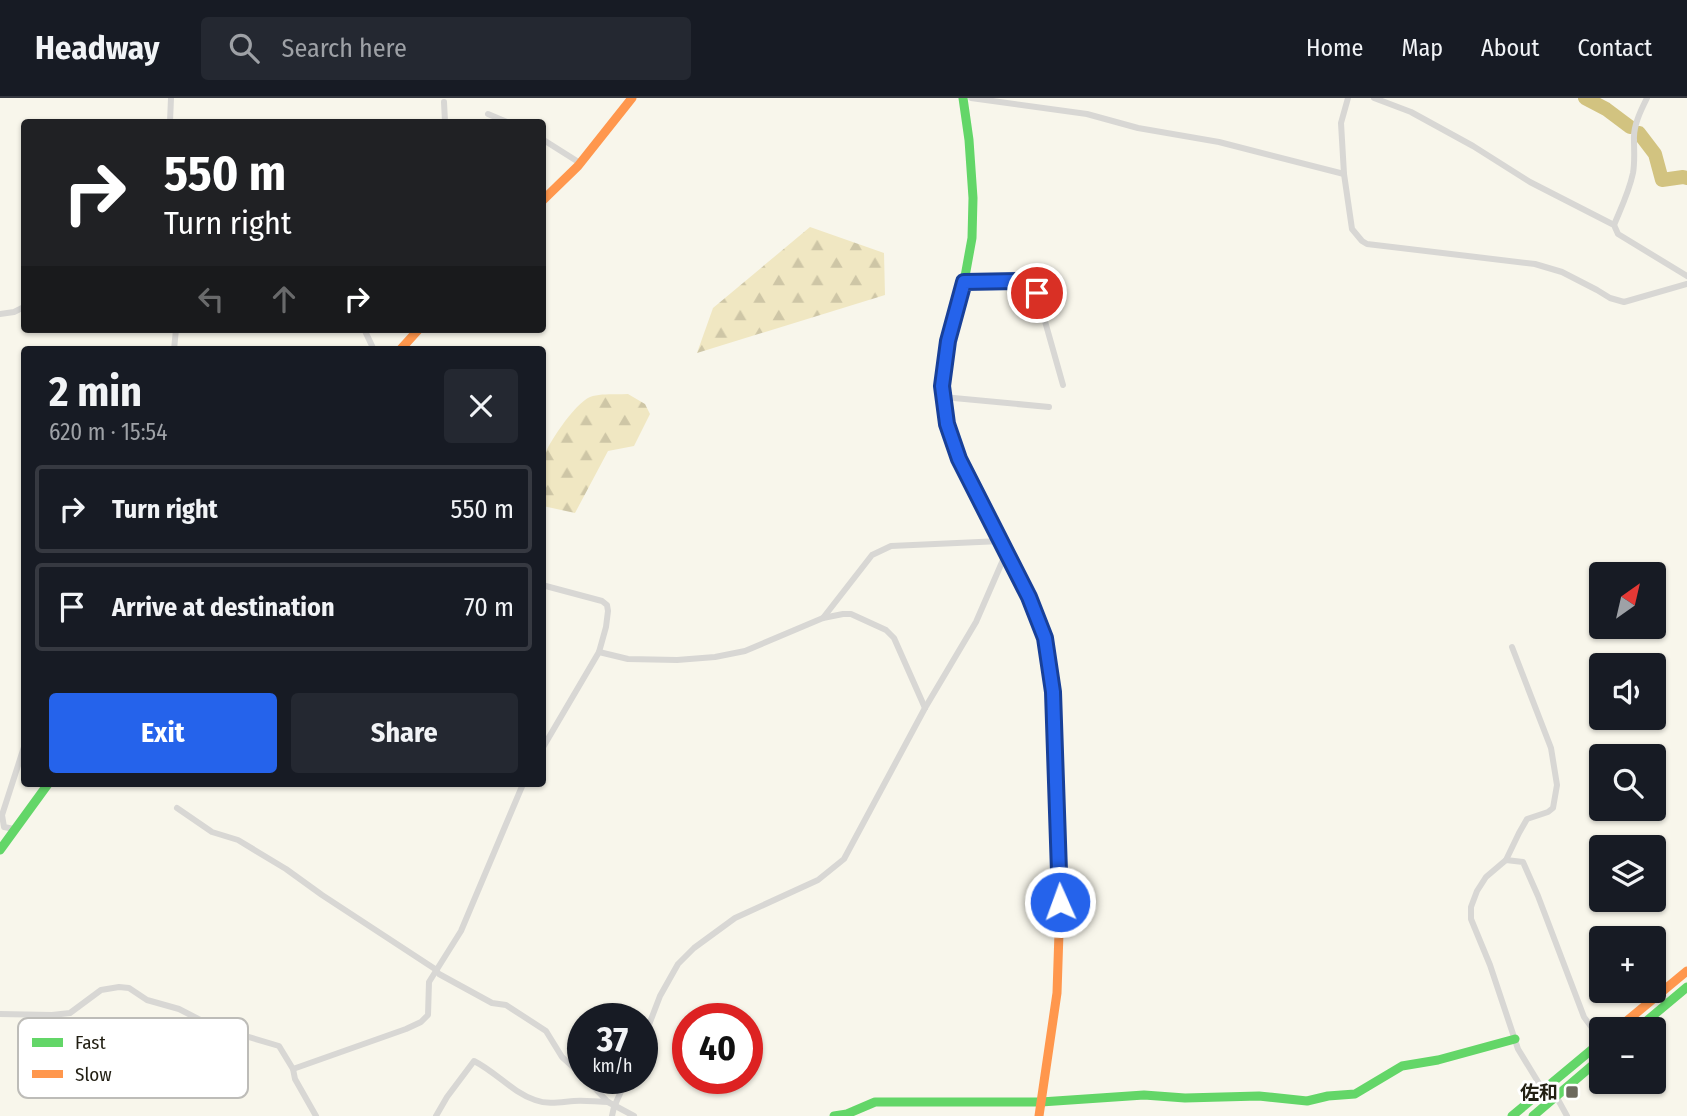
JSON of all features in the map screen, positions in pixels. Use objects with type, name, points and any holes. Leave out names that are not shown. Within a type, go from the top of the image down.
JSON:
[{"type":"main road","points":[[546,197],[580,163],[632,98]]},
{"type":"main road","points":[[963,98],[973,198],[972,238],[964,282],[948,341],[942,386],[947,424],[959,459],[1029,597],[1045,638],[1053,692],[1060,902],[1057,993],[1039,1116]]},
{"type":"main road","points":[[404,346],[415,333]]},
{"type":"main road","points":[[0,850],[46,787]]},
{"type":"main road","points":[[1631,1017],[1687,971]]},
{"type":"main road","points":[[1651,1017],[1687,987]]},
{"type":"main road","points":[[834,1116],[847,1114],[875,1102],[1041,1102],[1144,1095],[1185,1098],[1259,1096],[1307,1101],[1355,1094],[1402,1066],[1438,1060],[1515,1039]]},
{"type":"main road","points":[[1512,1116],[1589,1051]]},
{"type":"main road","points":[[1533,1116],[1589,1068]]},
{"type":"street","points":[[170,119],[171,98]]},
{"type":"street","points":[[971,98],[1087,114],[1139,128],[1219,142],[1344,174]]},
{"type":"street","points":[[1348,98],[1341,123],[1344,174],[1352,229],[1367,244],[1535,264],[1562,272],[1610,298],[1624,302],[1687,284]]},
{"type":"street","points":[[1374,98],[1411,111],[1530,182],[1614,225],[1618,234],[1687,276]]},
{"type":"street","points":[[1614,225],[1633,173],[1636,126],[1647,98]]},
{"type":"street","points":[[444,102],[445,119]]},
{"type":"street","points":[[488,114],[500,119]]},
{"type":"street","points":[[546,142],[580,163]]},
{"type":"street","points":[[964,282],[1019,281],[1037,293],[1063,386]]},
{"type":"street","points":[[0,314],[21,308]]},
{"type":"street","points":[[943,397],[1049,407]]},
{"type":"street","points":[[822,618],[872,555],[891,546],[1001,541]]},
{"type":"street","points":[[657,1003],[678,964],[694,948],[735,918],[818,880],[844,859],[925,708],[976,622],[1006,553]]},
{"type":"street","points":[[546,585],[602,601],[607,605],[608,611],[599,652],[546,742]]},
{"type":"street","points":[[599,652],[628,659],[677,660],[715,657],[745,651],[822,618],[851,614],[886,630],[894,638],[925,708]]},
{"type":"street","points":[[1512,648],[1552,748],[1557,785],[1553,808],[1527,819],[1506,860],[1486,877],[1477,891],[1471,907],[1471,919],[1524,1058],[1543,1090],[1556,1096],[1567,1116]]},
{"type":"street","points":[[14,830],[4,827],[2,814],[21,756]]},
{"type":"street","points":[[293,1069],[406,1029],[421,1022],[428,1015],[429,982],[461,931],[522,787]]},
{"type":"street","points":[[177,808],[212,832],[238,840],[286,869],[439,974],[492,1003],[506,1005],[546,1031],[567,1062]]},
{"type":"street","points":[[1506,860],[1523,862],[1589,1024]]},
{"type":"street","points":[[0,1014],[51,1016],[71,1013],[101,990],[119,987],[129,988],[146,1000],[179,1009],[196,1018]]},
{"type":"street","points":[[248,1038],[279,1046],[316,1116]]},
{"type":"street","points":[[436,1116],[474,1061],[509,1086],[535,1100],[553,1104],[576,1101],[608,1102]]},
{"type":"street","points":[[600,1094],[614,1107],[634,1116]]},
{"type":"street","points":[[612,1116],[620,1094]]},
{"type":"green space","points":[[810,227],[884,253],[885,295],[697,353],[713,308]]},
{"type":"green space","points":[[628,394],[645,404],[650,414],[634,446],[608,451],[575,513],[546,507],[546,451],[562,426],[584,401],[590,397]]},
{"type":"waterway","points":[[1585,98],[1606,109],[1630,127]]},
{"type":"waterway","points":[[1639,133],[1655,154],[1662,180],[1687,178]]},
{"type":"traffic: fast","points":[[963,98],[973,198],[972,238],[964,282],[948,341],[941,386],[947,424],[959,459],[1029,597],[1045,638],[1053,692],[1058,843]]},
{"type":"traffic: fast","points":[[0,850],[46,787]]},
{"type":"traffic: fast","points":[[1651,1017],[1687,987]]},
{"type":"traffic: fast","points":[[834,1116],[847,1114],[875,1102],[1041,1102],[1144,1095],[1185,1098],[1259,1096],[1307,1101],[1355,1094],[1402,1066],[1438,1060],[1515,1039]]},
{"type":"traffic: fast","points":[[1512,1116],[1589,1052]]},
{"type":"traffic: fast","points":[[1533,1116],[1589,1068]]},
{"type":"traffic: slow","points":[[546,197],[578,166],[632,98]]},
{"type":"traffic: slow","points":[[404,346],[415,333]]},
{"type":"traffic: slow","points":[[1039,1116],[1057,993],[1060,902],[1058,843]]},
{"type":"traffic: slow","points":[[1631,1017],[1687,971]]},
{"type":"place","name":"佐和","points":[[1572,1092]]},
{"type":"route","points":[[1037,293],[1019,281],[964,282],[948,341],[942,386],[947,424],[959,459],[1029,597],[1045,638],[1053,692],[1060,902]]}]
